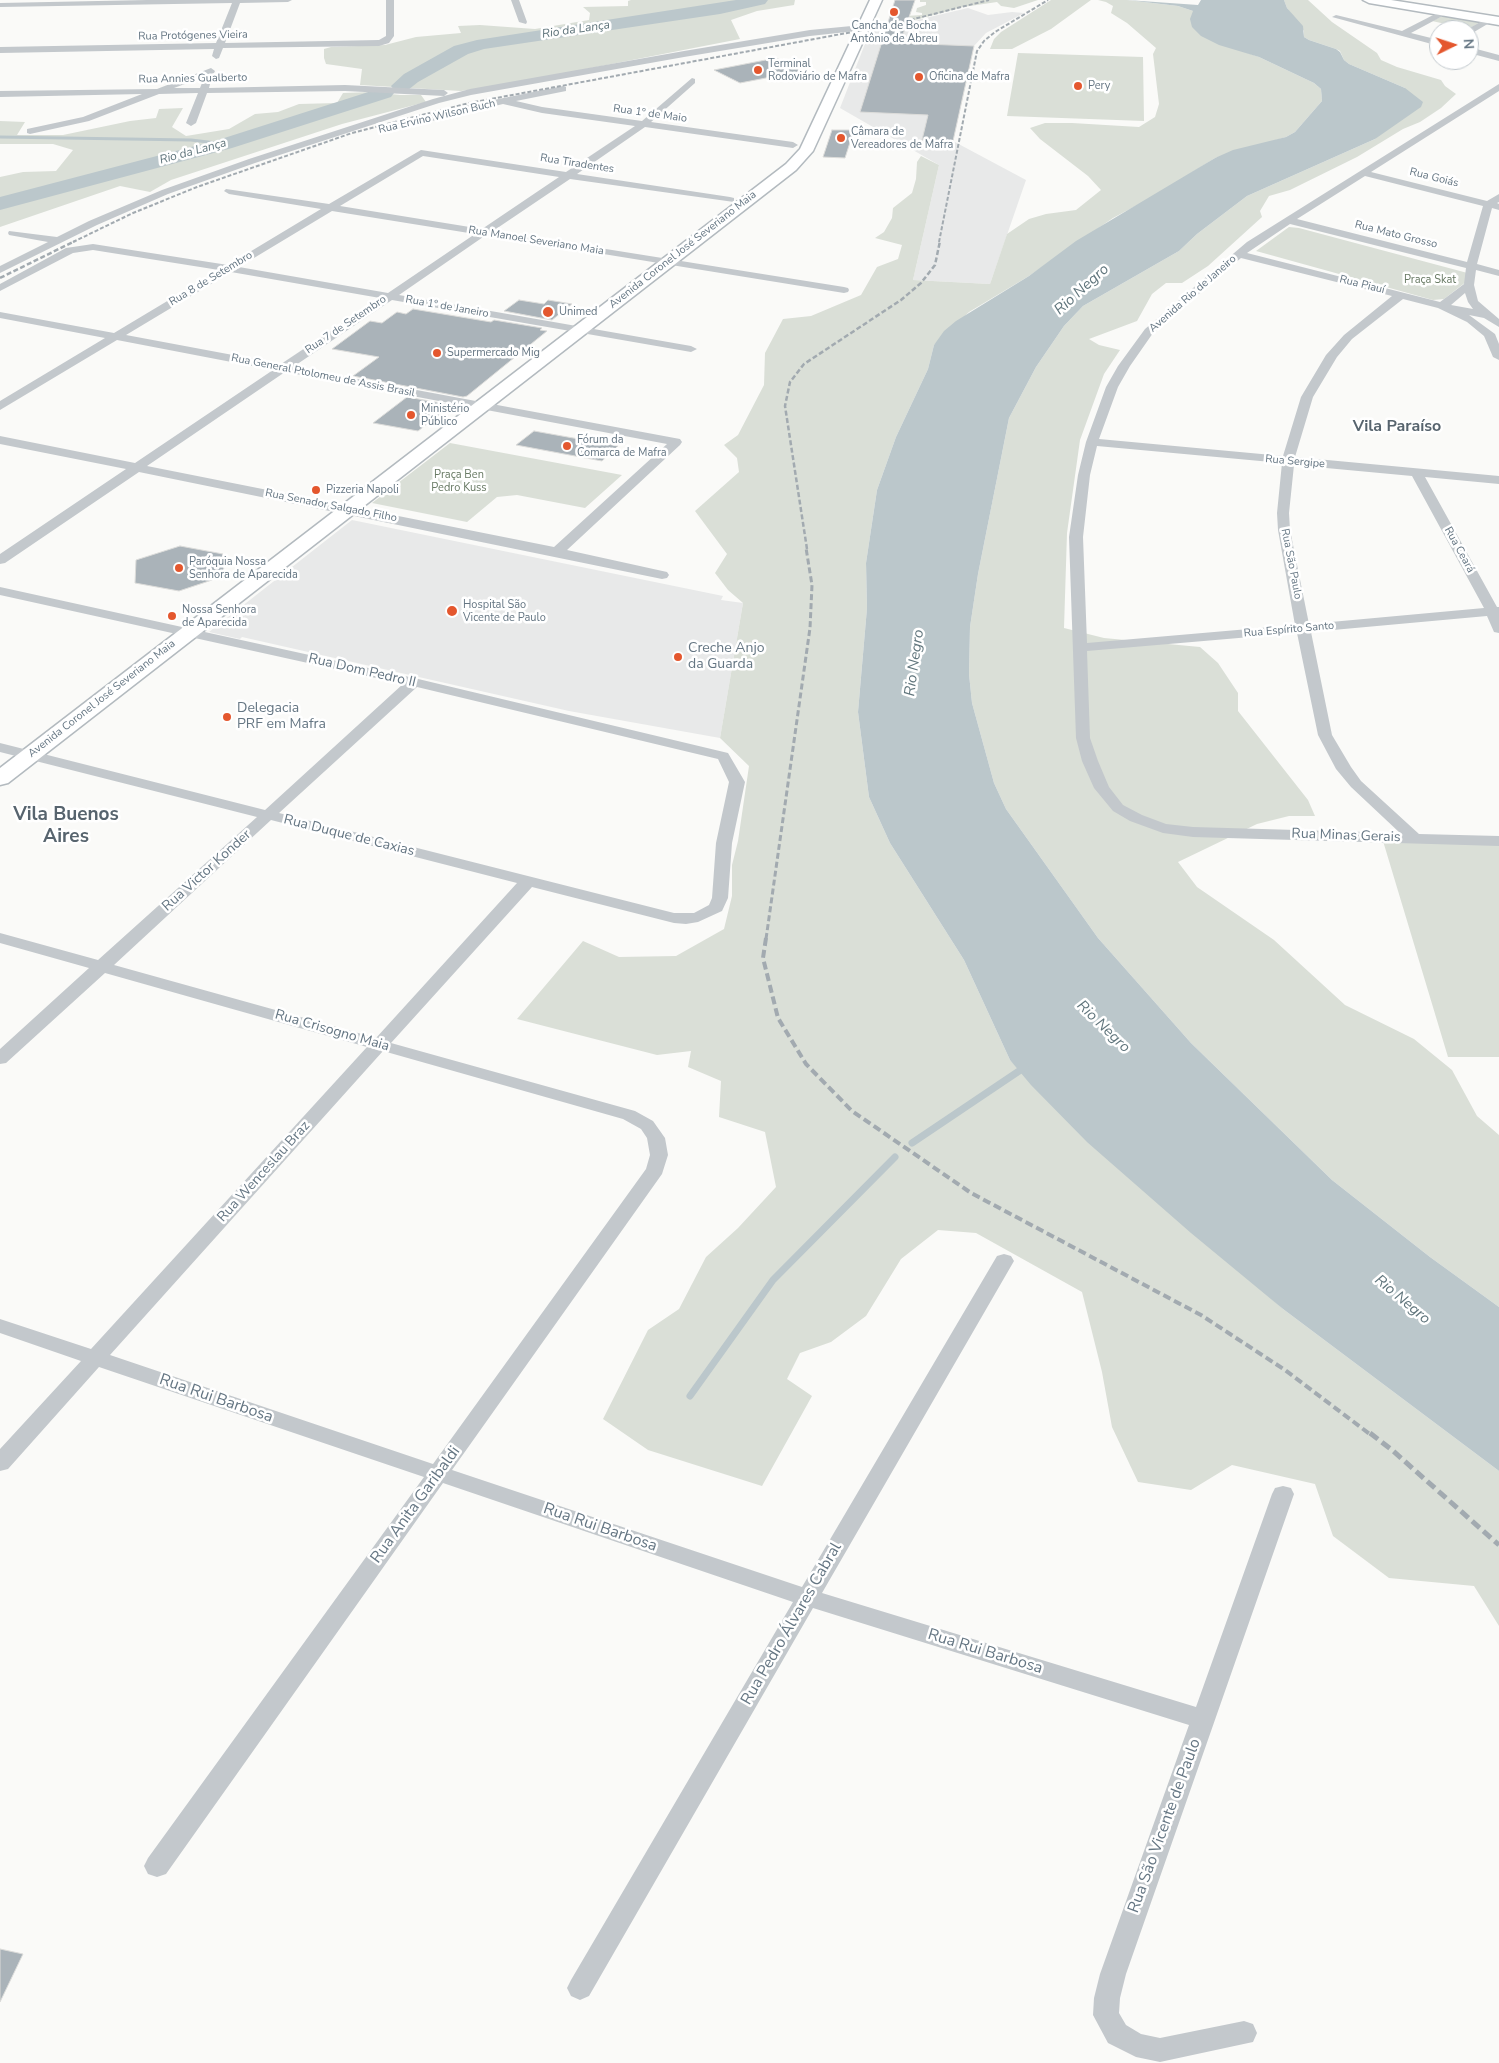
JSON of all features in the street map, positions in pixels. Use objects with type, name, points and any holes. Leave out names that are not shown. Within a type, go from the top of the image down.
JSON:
[{"type":"main road","name":"Avenida Coronel José Severiano Maia","points":[[845,34],[858,22],[876,0]]},
{"type":"main road","points":[[1369,0],[1448,11],[1462,3]]},
{"type":"main road","points":[[1389,0],[1495,20]]},
{"type":"main road","name":"Avenida Coronel José Severiano Maia","points":[[0,778],[11,753],[180,631],[572,329],[668,262],[791,167],[802,156],[858,22]]},
{"type":"main road","name":"Avenida Coronel José Severiano Maia","points":[[572,329],[653,260],[782,160],[793,145],[825,78]]},
{"type":"street","points":[[0,6],[288,0]]},
{"type":"street","name":"Rua Protógenes Vieira","points":[[0,50],[371,44],[386,41],[390,36],[390,0]]},
{"type":"street","points":[[515,0],[523,22]]},
{"type":"street","points":[[192,123],[237,1]]},
{"type":"street","points":[[1403,34],[1448,11]]},
{"type":"street","points":[[1336,16],[1429,40]]},
{"type":"street","points":[[1479,27],[1495,20]]},
{"type":"street","points":[[0,270],[57,240],[128,207],[198,180],[436,101],[470,92],[810,33],[845,34]]},
{"type":"street","points":[[1479,53],[1499,58]]},
{"type":"street","points":[[30,131],[86,119],[210,71]]},
{"type":"street","name":"Rua 7 de Setembro","points":[[0,560],[644,124],[690,83]]},
{"type":"street","name":"Avenida Rio de Janeiro","points":[[1193,832],[1163,828],[1136,818],[1118,808],[1102,788],[1090,761],[1083,738],[1076,524],[1084,475],[1092,442],[1112,387],[1136,346],[1160,322],[1240,254],[1287,220],[1499,87]]},
{"type":"street","name":"Rua Annies Gualberto","points":[[0,94],[345,88],[387,89],[423,93]]},
{"type":"street","name":"Rua Ervino Wilson Buch","points":[[312,150],[464,109],[563,90]]},
{"type":"street","points":[[423,93],[470,92]]},
{"type":"street","points":[[423,93],[436,101]]},
{"type":"street","name":"Rua 1º de Maio","points":[[503,101],[542,110],[793,145]]},
{"type":"street","name":"Rua Tiradentes","points":[[421,153],[730,200]]},
{"type":"street","name":"Rua 8 de Setembro","points":[[0,406],[421,153]]},
{"type":"street","name":"Rua Goiás","points":[[1363,173],[1494,206]]},
{"type":"street","name":"Rua Manoel Severiano Maia","points":[[228,191],[844,290]]},
{"type":"street","points":[[1499,197],[1472,267],[1469,285],[1473,302],[1485,315],[1499,324]]},
{"type":"street","name":"Rua Mato Grosso","points":[[1287,220],[1499,274]]},
{"type":"street","points":[[13,233],[57,240]]},
{"type":"street","name":"Rua 1º de Janeiro","points":[[0,288],[70,250],[84,247],[102,248],[229,268],[691,349]]},
{"type":"street","name":"Rua Piauí","points":[[1240,254],[1442,306],[1485,315]]},
{"type":"street","points":[[1469,285],[1442,306],[1471,320],[1495,338],[1498,353]]},
{"type":"street","name":"Rua São Paulo","points":[[1401,295],[1348,338],[1332,354],[1307,397],[1288,461],[1283,521],[1320,722],[1332,749],[1356,784],[1414,838]]},
{"type":"street","name":"Rua General Ptolomeu de Assis Brasil","points":[[0,315],[676,442],[557,552]]},
{"type":"street","name":"Rua Senador Salgado Filho","points":[[0,440],[557,552],[662,575]]},
{"type":"street","name":"Rua Sergipe","points":[[1092,442],[1499,480]]},
{"type":"street","name":"Rua Ceará","points":[[1416,472],[1496,611],[1499,629]]},
{"type":"street","name":"Rua Dom Pedro II","points":[[0,591],[414,682],[723,756],[737,782],[724,843],[720,898],[716,908],[698,917]]},
{"type":"street","name":"Rua Espírito Santo","points":[[1079,648],[1496,611]]},
{"type":"street","name":"Rua Victor Konder","points":[[0,1059],[414,682]]},
{"type":"street","name":"Rua Duque de Caxias","points":[[11,753],[268,815],[674,918],[698,917]]},
{"type":"street","name":"Rua Minas Gerais","points":[[1193,832],[1499,841]]},
{"type":"street","name":"Rua Wenceslau Braz","points":[[0,1463],[528,881]]},
{"type":"street","name":"Rua Crisogno Maia","points":[[0,938],[629,1115],[647,1124],[656,1138]]},
{"type":"street","name":"Rua Anita Garibaldi","points":[[157,1866],[655,1170],[660,1155],[656,1138]]},
{"type":"street","name":"Rua Pedro Álvares Cabral","points":[[580,1988],[1004,1262]]},
{"type":"street","name":"Rua Rui Barbosa","points":[[0,1326],[808,1598],[1203,1719]]},
{"type":"street","name":"Rua São Vicente de Paulo","points":[[1244,2033],[1160,2050],[1136,2045],[1117,2034],[1106,2015],[1106,1998],[1283,1494]]},
{"type":"shaded area","points":[[968,8],[988,15],[1012,12],[1024,13],[986,33],[974,46],[953,141],[1026,180],[990,284],[913,280],[939,165],[840,108],[870,31]]},
{"type":"shaded area","name":"Hospital São Vicente de Paulo","points":[[352,520],[723,596],[721,600],[743,603],[720,738],[569,711],[242,637],[240,639],[209,632]]},
{"type":"green space","points":[[795,0],[794,5],[757,11],[731,20],[740,39],[509,84],[461,91],[360,85],[362,69],[326,64],[324,58],[324,49],[331,47],[385,45],[416,37],[461,33],[458,26],[480,25],[535,29],[589,20],[590,13],[583,7],[628,6],[628,1]]},
{"type":"green space","points":[[920,0],[1038,0],[1014,8],[1001,6],[997,2],[963,7],[915,20],[907,20],[905,16],[922,15],[922,13],[916,12],[917,8],[926,5],[926,2],[920,2]]},
{"type":"green space","points":[[1051,0],[1091,0],[1051,29],[1012,49],[990,49],[994,39],[1001,32]]},
{"type":"green space","points":[[1098,0],[1127,0],[1178,6],[1193,11],[1242,51],[1314,83],[1321,89],[1322,101],[1295,132],[1286,137],[1215,158],[1156,195],[1113,218],[1029,276],[969,312],[934,345],[928,369],[896,437],[877,490],[866,563],[867,608],[858,712],[869,797],[890,843],[964,960],[1010,1060],[1283,1309],[1499,1471],[1499,1626],[1474,1586],[1389,1578],[1333,1536],[1315,1484],[1232,1465],[1191,1490],[1138,1482],[1112,1427],[1102,1372],[1082,1292],[976,1233],[938,1230],[901,1259],[866,1316],[831,1342],[800,1353],[787,1379],[812,1396],[762,1486],[648,1450],[603,1419],[648,1330],[679,1309],[706,1257],[738,1228],[776,1187],[765,1132],[719,1117],[721,1081],[688,1067],[691,1051],[657,1055],[517,1019],[583,941],[619,957],[676,956],[724,929],[732,896],[732,865],[738,841],[749,766],[720,738],[743,603],[728,590],[715,573],[727,554],[695,511],[739,472],[737,458],[724,445],[738,435],[764,385],[765,353],[783,319],[811,316],[861,295],[877,267],[898,259],[902,245],[875,238],[884,232],[892,218],[893,208],[912,193],[916,179],[917,162],[921,156],[939,165],[913,280],[990,284],[1007,234],[1029,219],[1046,214],[1076,210],[1101,190],[1088,176],[1040,139],[1030,128],[1045,123],[1139,127],[1155,117],[1159,104],[1153,54],[1156,48],[1127,23],[1111,13],[1113,6]]},
{"type":"green space","points":[[1284,0],[1308,0],[1332,22],[1377,53],[1381,60],[1397,67],[1441,80],[1445,86],[1456,94],[1441,108],[1420,122],[1403,129],[1357,157],[1290,190],[1269,196],[1260,211],[1262,217],[1208,266],[1182,283],[1166,283],[1152,294],[1137,321],[1089,339],[1099,345],[1120,350],[1104,374],[1080,440],[1067,533],[1064,628],[1104,638],[1200,647],[1218,663],[1238,693],[1238,711],[1308,800],[1315,816],[1289,816],[1257,824],[1178,862],[1197,887],[1274,940],[1345,1005],[1414,1039],[1452,1070],[1477,1116],[1499,1135],[1499,1307],[1430,1257],[1332,1180],[1191,1043],[1098,938],[1006,809],[994,783],[972,703],[969,674],[970,627],[978,574],[1009,418],[1036,367],[1064,326],[1083,306],[1179,251],[1197,234],[1247,196],[1375,139],[1405,88],[1349,64],[1344,60],[1340,51],[1304,37],[1304,31],[1287,8]]},
{"type":"green space","points":[[1449,13],[1484,20],[1479,23],[1479,20],[1434,20]]},
{"type":"green space","name":"Pery","points":[[1018,53],[1143,57],[1144,121],[1007,116]]},
{"type":"green space","points":[[372,92],[421,95],[426,102],[342,124],[171,180],[150,192],[120,186],[0,227],[0,177],[23,172],[56,171],[73,150],[53,144],[0,144],[0,121],[25,122],[17,135],[63,135],[130,121],[156,118],[159,109],[183,108],[172,127],[186,136],[229,129],[255,114],[278,112],[299,104],[337,103],[343,93]]},
{"type":"green space","name":"Praça Skat","points":[[1289,227],[1299,228],[1475,275],[1444,299],[1433,300],[1256,251]]},
{"type":"green space","name":"Praça Ben Pedro Kuss","points":[[450,443],[622,475],[585,508],[517,495],[497,497],[467,522],[372,503]]},
{"type":"green space","points":[[1383,841],[1499,845],[1499,1057],[1448,1057]]},
{"type":"water","name":"Rio Negro","points":[[1127,0],[1198,5],[1201,0],[1284,0],[1287,8],[1303,26],[1304,37],[1336,49],[1349,64],[1405,88],[1423,102],[1421,107],[1375,139],[1247,196],[1197,234],[1179,251],[1083,306],[1064,326],[1036,367],[1009,418],[978,574],[970,627],[969,674],[972,703],[994,783],[1006,809],[1098,938],[1191,1043],[1332,1180],[1430,1257],[1499,1307],[1499,1471],[1283,1309],[1191,1233],[1087,1142],[1031,1085],[1010,1060],[964,960],[890,843],[869,797],[858,712],[867,608],[866,563],[877,490],[896,437],[928,369],[934,345],[944,331],[956,321],[1029,276],[1076,241],[1215,158],[1233,150],[1286,137],[1295,132],[1322,101],[1321,89],[1314,83],[1259,57],[1219,45],[1201,36],[1192,27],[1190,19],[1193,11],[1178,6]]},
{"type":"building","name":"Oficina de Mafra","points":[[895,0],[915,0],[900,43],[974,46],[953,141],[922,140],[928,115],[860,112]]},
{"type":"building","name":"Terminal Rodoviário de Mafra","points":[[776,58],[802,71],[740,83],[714,70]]},
{"type":"building","name":"Câmara de Vereadores de Mafra","points":[[832,130],[854,130],[845,158],[823,157]]},
{"type":"building","name":"Unimed","points":[[519,300],[544,304],[548,300],[572,304],[552,320],[504,311]]},
{"type":"building","name":"Supermercado Mig","points":[[413,309],[491,322],[494,320],[542,328],[540,330],[547,331],[467,396],[463,397],[353,376],[379,357],[332,349],[370,321],[382,323],[397,312],[406,314]]},
{"type":"building","name":"Ministério Público","points":[[407,397],[452,405],[418,431],[373,423]]},
{"type":"building","name":"Fórum da Comarca de Mafra","points":[[534,431],[618,446],[602,461],[516,445]]},
{"type":"building","name":"Paróquia Nossa Senhora de Aparecida","points":[[180,546],[223,554],[224,576],[179,591],[135,583],[136,560]]},
{"type":"building","points":[[0,1949],[23,1954],[0,2002]]},
{"type":"waterway","name":"Rio da Lança","points":[[401,86],[411,78],[461,50],[483,44],[720,9],[759,0]]},
{"type":"waterway","name":"Rio da Lança","points":[[0,204],[225,144],[384,93]]},
{"type":"waterway","points":[[0,137],[191,140],[225,144]]},
{"type":"waterway","points":[[912,1143],[1025,1067]]},
{"type":"waterway","points":[[690,1396],[773,1280],[895,1157]]},
{"type":"railway","points":[[73,242],[133,213],[197,187],[352,133],[469,103],[890,25],[989,0]]},
{"type":"railway","points":[[939,242],[977,51],[984,41],[995,32],[1048,0]]},
{"type":"railway","points":[[0,278],[75,241]]},
{"type":"railway","points":[[807,549],[785,406],[790,382],[804,364],[901,300],[921,283],[935,265],[940,241]]},
{"type":"railway","points":[[766,939],[810,628],[812,585],[806,548]]},
{"type":"railway","points":[[766,938],[763,958],[778,1018],[806,1064],[852,1111],[971,1193],[1201,1315],[1285,1370],[1371,1435]]},
{"type":"railway","points":[[1370,1433],[1392,1450],[1499,1545]]},
{"type":"place","name":"Cancha de Bocha Antônio de Abreu","points":[[894,12]]},
{"type":"place","name":"Terminal Rodoviário de Mafra","points":[[758,70]]},
{"type":"place","name":"Oficina de Mafra","points":[[919,77]]},
{"type":"place","name":"Pery","points":[[1078,86]]},
{"type":"place","name":"Câmara de Vereadores de Mafra","points":[[841,138]]},
{"type":"place","name":"Unimed","points":[[548,312]]},
{"type":"place","name":"Supermercado Mig","points":[[437,353]]},
{"type":"place","name":"Ministério Público","points":[[411,415]]},
{"type":"place","name":"Fórum da Comarca de Mafra","points":[[567,446]]},
{"type":"place","name":"Pizzeria Napoli","points":[[316,490]]},
{"type":"place","name":"Paróquia Nossa Senhora de Aparecida","points":[[179,568]]},
{"type":"place","name":"Hospital São Vicente de Paulo","points":[[452,611]]},
{"type":"place","name":"Nossa Senhora de Aparecida","points":[[172,616]]},
{"type":"place","name":"Creche Anjo da Guarda","points":[[678,657]]},
{"type":"place","name":"Delegacia PRF em Mafra","points":[[227,717]]},
{"type":"district","name":"Vila Paraíso","points":[[1397,427]]},
{"type":"district","name":"Vila Buenos Aires","points":[[66,826]]}]
